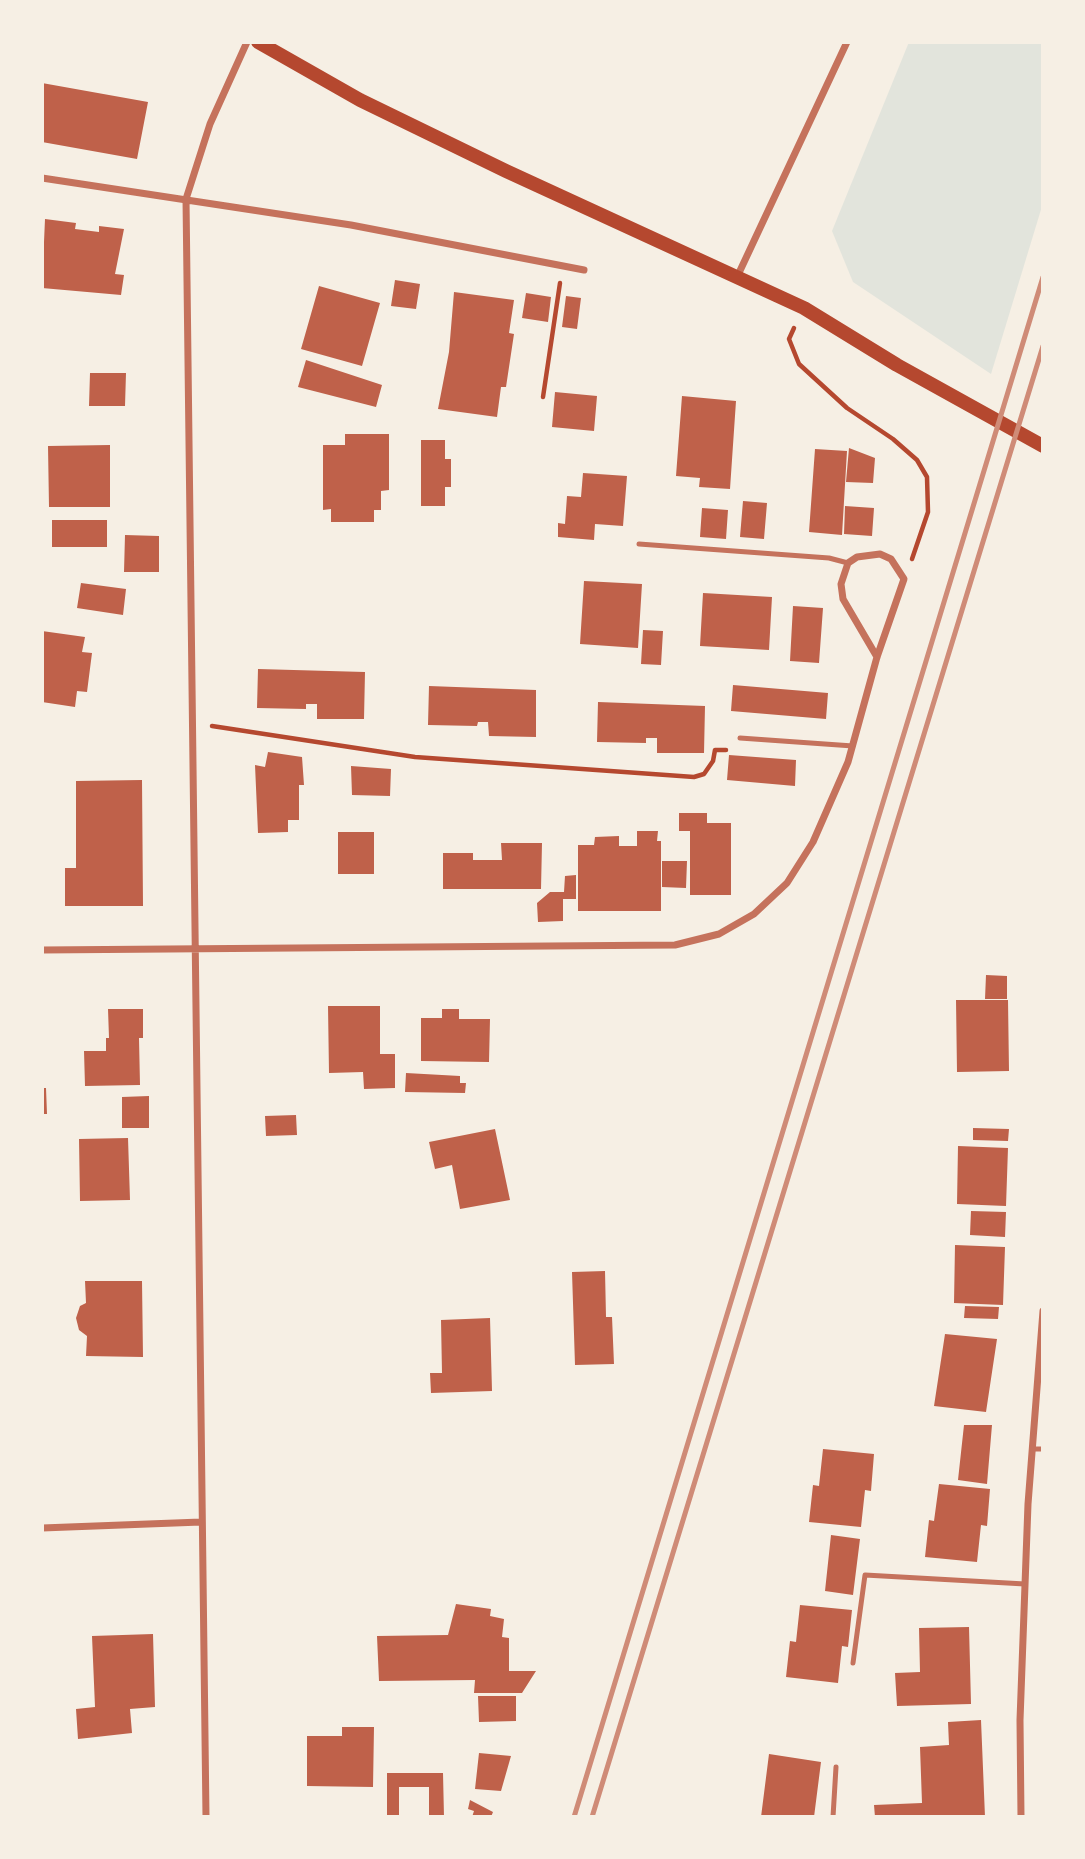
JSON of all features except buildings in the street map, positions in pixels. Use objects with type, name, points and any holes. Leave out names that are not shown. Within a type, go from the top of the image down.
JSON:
[{"type":"main road","points":[[258,42],[360,100],[506,171],[738,275],[804,308],[897,365],[1043,446]]},
{"type":"street","points":[[206,1817],[201,1522],[198,951],[186,199],[210,124],[247,42]]},
{"type":"street","points":[[738,275],[847,42]]},
{"type":"street","points":[[42,178],[186,199],[584,270]]},
{"type":"street","points":[[42,950],[198,951],[676,945],[719,934],[754,914],[787,883],[813,842],[853,746],[877,657],[904,579],[891,559],[880,554],[857,557],[848,563],[841,584],[843,599],[877,657]]},
{"type":"street","points":[[1021,1817],[1020,1720],[1025,1584],[1043,1311]]},
{"type":"street","points":[[42,1528],[201,1522]]},
{"type":"lane","points":[[639,544],[829,558],[848,563]]},
{"type":"lane","points":[[740,738],[853,746]]},
{"type":"lane","points":[[1032,1449],[1043,1449]]},
{"type":"lane","points":[[853,1663],[866,1575],[1025,1584]]},
{"type":"lane","points":[[833,1817],[836,1767]]},
{"type":"path","points":[[543,397],[562,265]]},
{"type":"path","points":[[804,308],[789,339],[799,364],[847,408],[893,439],[916,460],[927,477],[928,512],[904,579]]},
{"type":"path","points":[[193,723],[325,746],[415,757],[694,777],[704,774],[713,761],[715,750],[735,750],[740,738]]},
{"type":"shaded area","points":[[909,42],[1043,42],[1043,203],[991,374],[853,282],[832,231]]},
{"type":"railway","points":[[574,1817],[1043,277]]},
{"type":"railway","points":[[592,1817],[1043,346]]}]
